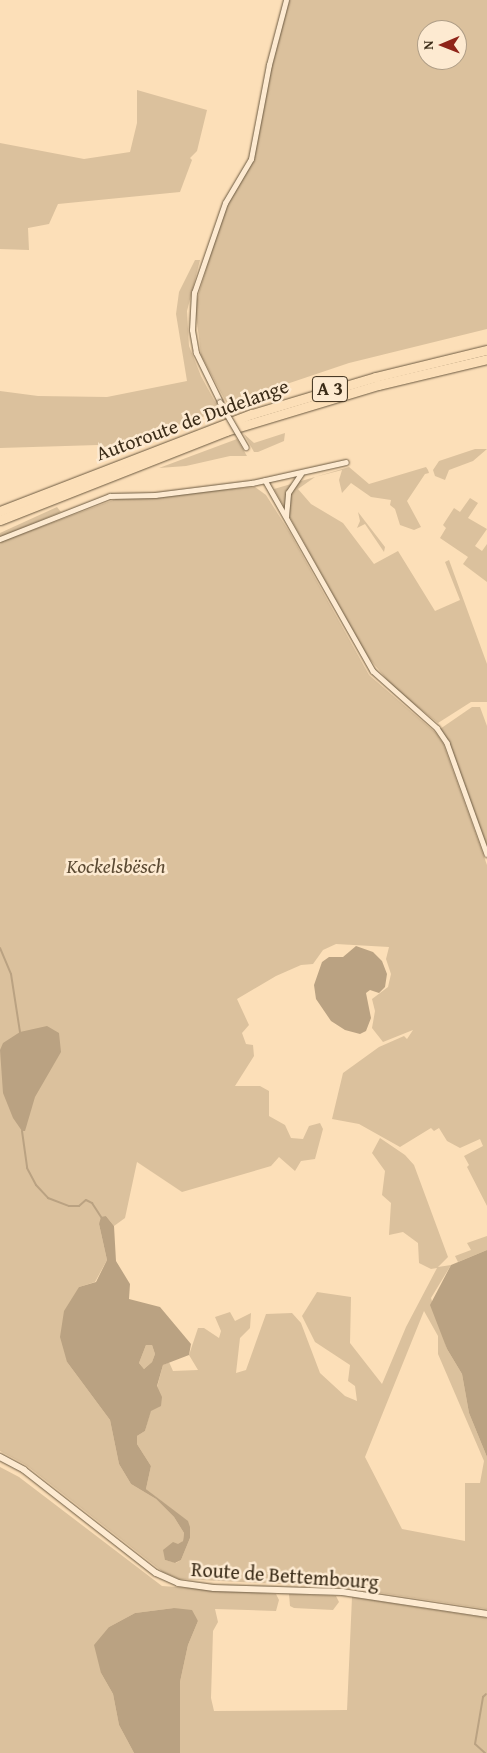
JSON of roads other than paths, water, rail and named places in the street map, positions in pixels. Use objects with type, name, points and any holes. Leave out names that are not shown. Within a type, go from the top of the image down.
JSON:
[{"type":"highway","name":"Autoroute de Dudelange","points":[[0,512],[252,414],[375,376],[487,350]]},
{"type":"highway","name":"Autoroute de Dudelange","points":[[0,520],[226,431],[378,384],[487,359]]},
{"type":"main road","name":"Route de Bettembourg","points":[[0,1457],[24,1470],[156,1573],[178,1583],[214,1588],[342,1592],[487,1614]]},
{"type":"street","points":[[246,447],[220,402],[196,353],[192,330],[194,293],[225,203],[252,159],[270,65],[286,0]]},
{"type":"street","points":[[0,539],[110,496],[155,494],[265,480],[346,462]]},
{"type":"street","points":[[286,518],[288,493],[302,473]]},
{"type":"street","points":[[265,480],[373,671],[437,728],[447,743],[487,854]]},
{"type":"waterway","points":[[0,948],[11,974],[20,1032]]},
{"type":"waterway","points":[[22,1131],[27,1168],[36,1185],[48,1198],[69,1206],[79,1206],[86,1200],[92,1203],[101,1217]]},
{"type":"waterway","points":[[485,1753],[475,1744],[483,1697],[486,1694]]},
{"type":"park label","name":"Kockelsbësch","points":[[116,865]]}]
